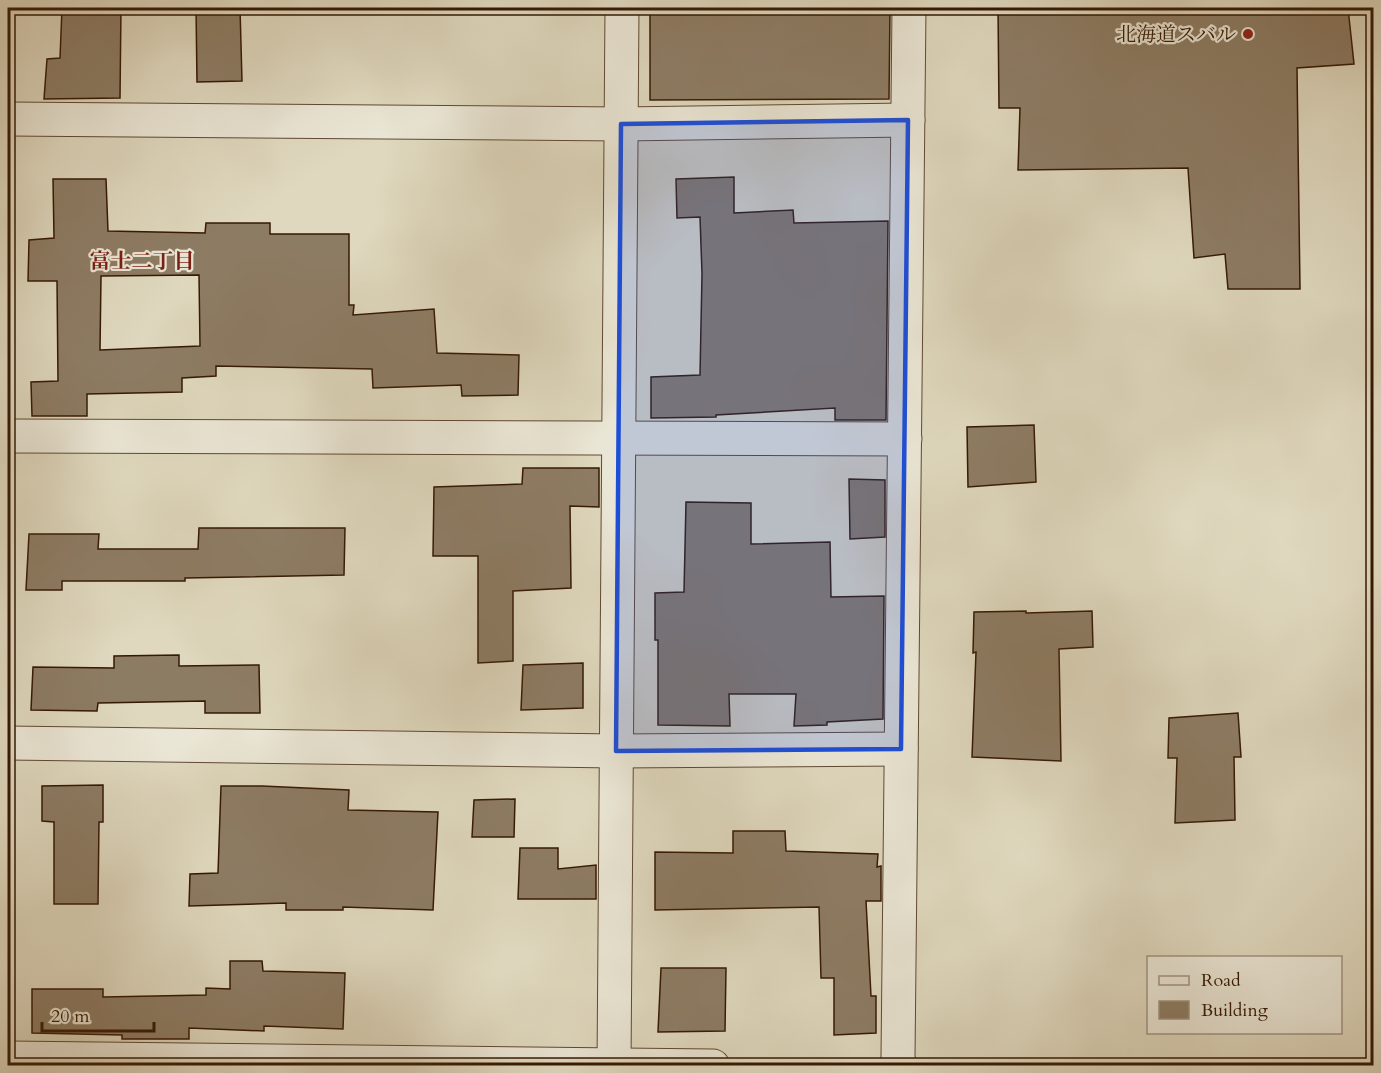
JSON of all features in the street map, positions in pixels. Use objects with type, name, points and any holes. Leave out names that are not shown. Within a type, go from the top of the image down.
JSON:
[{"type":"street","points":[[614,1064],[622,8]]},
{"type":"street","points":[[900,1065],[898,1046],[909,8]]},
{"type":"street","points":[[8,119],[621,124],[908,120]]},
{"type":"street","points":[[8,436],[905,439]]},
{"type":"street","points":[[8,743],[616,751],[901,749]]},
{"type":"street","points":[[8,1058],[713,1065]]},
{"type":"highlighted area","points":[[908,120],[901,749],[616,751],[621,124]]},
{"type":"building","points":[[62,8],[121,8],[120,98],[44,99],[47,59],[60,58]]},
{"type":"building","points":[[196,8],[240,8],[242,81],[197,82]]},
{"type":"building","points":[[650,8],[890,8],[889,99],[650,100]]},
{"type":"building","points":[[998,8],[1348,8],[1354,64],[1297,68],[1300,289],[1228,289],[1225,254],[1194,258],[1188,168],[1018,170],[1020,108],[999,108]]},
{"type":"building","points":[[734,177],[734,213],[793,210],[794,223],[888,221],[886,420],[835,420],[835,408],[716,415],[716,417],[651,418],[651,377],[700,375],[702,274],[700,217],[677,218],[676,179]]},
{"type":"building","points":[[53,179],[106,179],[108,231],[205,233],[206,223],[270,223],[270,234],[349,234],[349,305],[354,305],[353,315],[434,309],[437,353],[519,355],[518,395],[462,396],[461,385],[373,388],[372,369],[216,366],[216,376],[182,378],[182,392],[87,394],[87,416],[32,416],[31,382],[58,381],[57,281],[28,281],[29,240],[54,238]],"holes":[[[199,275],[200,346],[100,350],[101,276]]]},
{"type":"building","points":[[1034,425],[1036,482],[968,487],[967,427]]},
{"type":"building","points":[[523,468],[599,468],[599,507],[570,506],[571,588],[513,591],[513,661],[478,663],[478,556],[433,556],[434,487],[522,484]]},
{"type":"building","points":[[849,479],[885,480],[885,537],[850,539]]},
{"type":"building","points":[[686,502],[751,503],[751,544],[830,542],[831,597],[884,596],[883,719],[794,726],[796,694],[729,694],[730,726],[658,725],[658,640],[655,640],[655,593],[684,592]]},
{"type":"building","points":[[199,528],[345,528],[344,575],[185,578],[185,581],[62,581],[62,590],[26,590],[29,534],[99,534],[98,549],[198,549]]},
{"type":"building","points":[[1026,611],[1026,613],[1092,611],[1093,647],[1059,649],[1061,761],[972,757],[976,652],[973,653],[974,612]]},
{"type":"building","points":[[179,655],[179,666],[259,665],[260,713],[205,713],[205,701],[98,703],[97,711],[31,710],[33,667],[114,668],[114,656]]},
{"type":"building","points":[[583,663],[583,708],[521,710],[523,665]]},
{"type":"building","points":[[1238,713],[1241,757],[1234,757],[1235,820],[1175,823],[1177,758],[1168,758],[1169,718]]},
{"type":"building","points":[[103,785],[103,822],[99,822],[98,904],[54,904],[54,822],[42,821],[42,786]]},
{"type":"building","points":[[221,786],[349,790],[348,810],[438,812],[433,910],[343,907],[343,910],[286,910],[286,903],[189,906],[190,874],[218,873]]},
{"type":"building","points":[[515,799],[514,837],[472,837],[474,800]]},
{"type":"building","points":[[733,831],[785,831],[786,851],[878,854],[877,867],[881,866],[881,901],[866,901],[871,996],[876,996],[876,1033],[834,1035],[834,978],[821,978],[819,907],[655,910],[655,852],[733,853]]},
{"type":"building","points":[[520,848],[558,848],[558,869],[596,865],[596,899],[518,899]]},
{"type":"building","points":[[230,961],[262,961],[263,971],[345,973],[343,1029],[264,1026],[264,1031],[189,1028],[189,1039],[122,1039],[122,1035],[32,1033],[32,989],[103,989],[103,997],[206,995],[206,988],[230,989]]},
{"type":"building","points":[[661,968],[726,968],[725,1031],[658,1032]]},
{"type":"place","name":"北海道スバル","points":[[1248,34]]},
{"type":"district","name":"富士二丁目","points":[[142,261]]}]
